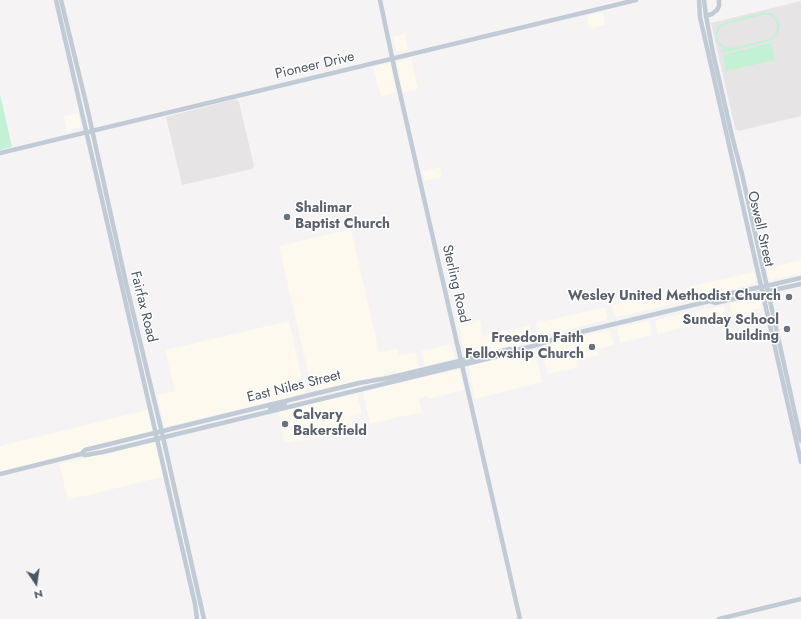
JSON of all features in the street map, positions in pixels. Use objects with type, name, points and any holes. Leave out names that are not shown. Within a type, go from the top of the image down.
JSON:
[{"type":"main road","name":"Fairfax Road","points":[[56,0],[162,430],[204,619]]},
{"type":"main road","name":"Fairfax Road","points":[[61,0],[83,93],[89,131],[140,368],[156,432],[195,604],[197,619]]},
{"type":"main road","name":"Sterling Road","points":[[380,0],[392,59],[520,619]]},
{"type":"main road","name":"Pioneer Drive","points":[[0,153],[392,59],[620,2],[636,0]]},
{"type":"main road","points":[[706,16],[717,10],[719,0]]},
{"type":"main road","name":"Oswell Street","points":[[700,1],[706,16],[713,53],[743,181],[773,336],[801,462]]},
{"type":"main road","name":"Oswell Street","points":[[700,1],[700,17],[764,289],[784,363],[801,440]]},
{"type":"main road","name":"East Niles Street","points":[[764,289],[801,278]]},
{"type":"main road","name":"East Niles Street","points":[[0,474],[82,454],[86,455],[102,452],[401,379],[510,349],[514,351],[560,337],[710,301],[713,297],[801,284]]},
{"type":"main road","points":[[773,336],[777,344],[781,362],[783,364],[784,363]]},
{"type":"main road","name":"East Niles Street","points":[[82,454],[85,450],[162,430],[359,383],[462,363]]},
{"type":"main road","points":[[779,365],[782,367],[790,392]]},
{"type":"main road","points":[[140,368],[149,391],[151,393],[152,392]]},
{"type":"main road","points":[[401,379],[423,372],[424,370]]},
{"type":"main road","points":[[360,389],[361,387],[382,382],[385,379]]},
{"type":"main road","points":[[262,413],[264,410],[281,405],[290,400]]},
{"type":"main road","points":[[196,429],[205,424],[220,420],[225,415]]},
{"type":"main road","points":[[102,452],[108,448],[119,445],[128,439]]},
{"type":"main road","points":[[719,619],[801,599]]},
{"type":"shaded area","points":[[801,1],[801,116],[738,131],[735,128],[711,23]]},
{"type":"shaded area","points":[[603,12],[605,25],[589,29],[587,17],[589,15]]},
{"type":"shaded area","points":[[405,34],[408,49],[397,51],[393,37]]},
{"type":"shaded area","points":[[411,58],[418,89],[403,92],[397,63],[399,61]]},
{"type":"shaded area","points":[[388,63],[390,64],[396,92],[381,96],[373,67]]},
{"type":"shaded area","points":[[236,99],[239,102],[254,166],[252,169],[182,185],[166,117]]},
{"type":"shaded area","points":[[78,113],[81,127],[67,131],[64,116]]},
{"type":"shaded area","points":[[440,167],[442,177],[424,181],[422,172]]},
{"type":"shaded area","points":[[351,229],[379,352],[398,348],[399,355],[416,352],[419,368],[396,374],[395,371],[384,375],[313,391],[279,246]]},
{"type":"shaded area","points":[[801,260],[801,274],[769,279],[767,268]]},
{"type":"shaded area","points":[[754,272],[756,281],[754,284],[692,299],[690,298],[687,287]]},
{"type":"shaded area","points":[[680,289],[683,299],[681,302],[617,317],[614,316],[612,305]]},
{"type":"shaded area","points":[[757,297],[760,298],[762,308],[733,316],[730,306],[731,303]]},
{"type":"shaded area","points":[[722,306],[724,307],[726,317],[696,324],[694,312]]},
{"type":"shaded area","points":[[605,307],[607,317],[605,320],[541,336],[538,334],[536,323]]},
{"type":"shaded area","points":[[686,313],[689,326],[658,334],[656,320]]},
{"type":"shaded area","points":[[480,320],[483,336],[529,325],[533,341],[466,357],[460,326]]},
{"type":"shaded area","points":[[289,321],[305,394],[165,427],[157,395],[175,391],[165,350]]},
{"type":"shaded area","points":[[648,321],[650,323],[652,335],[620,343],[617,328]]},
{"type":"shaded area","points":[[610,330],[614,345],[598,349],[599,355],[584,359],[579,337]]},
{"type":"shaded area","points":[[572,339],[579,367],[548,374],[542,348]]},
{"type":"shaded area","points":[[451,344],[455,358],[425,366],[421,351]]},
{"type":"shaded area","points":[[535,350],[542,382],[475,399],[469,366]]},
{"type":"shaded area","points":[[457,370],[460,371],[464,390],[428,399],[427,396],[419,398],[422,412],[370,424],[363,393],[364,391]]},
{"type":"shaded area","points":[[356,393],[362,414],[351,417],[353,428],[300,442],[300,440],[285,443],[278,412]]},
{"type":"shaded area","points":[[150,409],[157,435],[0,473],[0,446]]},
{"type":"shaded area","points":[[158,440],[166,476],[68,500],[59,464]]},
{"type":"green space","points":[[764,12],[772,14],[778,20],[780,25],[775,37],[769,41],[722,53],[721,50],[725,49],[718,44],[715,35],[719,25]],"holes":[[[762,15],[769,15],[776,21],[777,29],[773,37],[732,48],[725,47],[719,43],[717,33],[723,25]]]},
{"type":"green space","points":[[771,43],[775,60],[726,71],[723,55]]},
{"type":"green space","points":[[0,94],[12,147],[0,150]]},
{"type":"place","name":"Shalimar Baptist Church","points":[[287,217]]},
{"type":"place","name":"Wesley United Methodist Church","points":[[789,297]]},
{"type":"place","name":"Sunday School building","points":[[787,329]]},
{"type":"place","name":"Freedom Faith Fellowship Church","points":[[592,347]]},
{"type":"place","name":"Calvary Bakersfield","points":[[285,424]]}]
